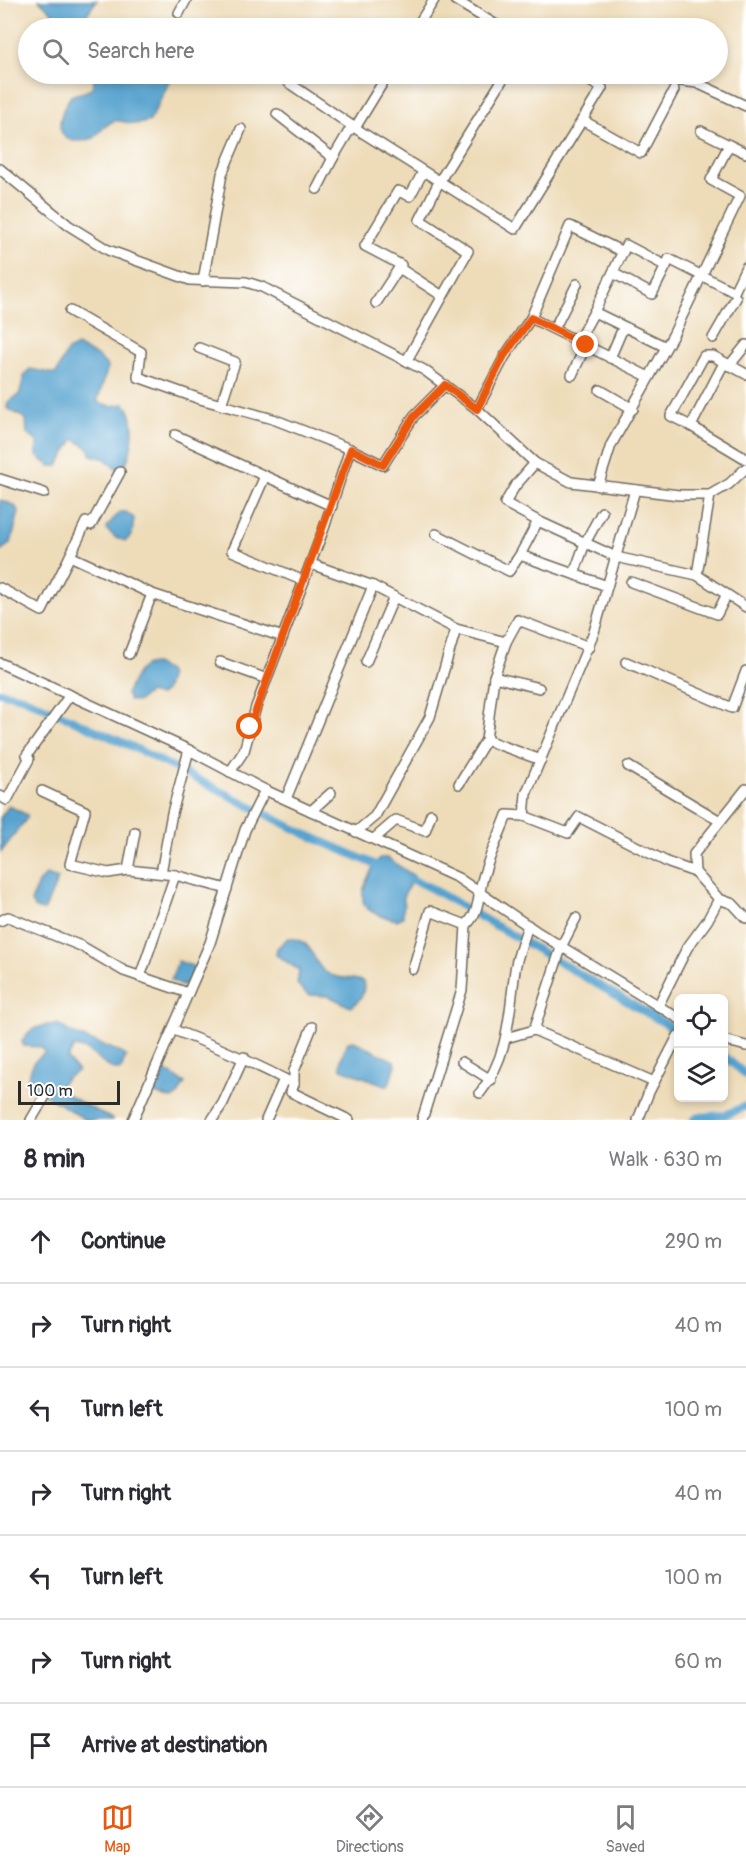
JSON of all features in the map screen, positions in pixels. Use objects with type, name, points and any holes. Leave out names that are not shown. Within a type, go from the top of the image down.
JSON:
[{"type":"street","points":[[179,14],[186,0]]},
{"type":"street","points":[[422,18],[434,0]]},
{"type":"street","points":[[455,0],[485,18]]},
{"type":"street","points":[[290,84],[353,127],[515,229],[602,88],[595,84]]},
{"type":"street","points":[[317,189],[333,158],[381,84]]},
{"type":"street","points":[[406,360],[468,251],[420,220],[439,182],[500,84]]},
{"type":"street","points":[[582,120],[641,153],[673,85],[685,84]]},
{"type":"street","points":[[699,84],[746,106]]},
{"type":"street","points":[[277,114],[333,158]]},
{"type":"street","points":[[203,281],[222,174],[241,129]]},
{"type":"street","points":[[701,131],[746,153]]},
{"type":"street","points":[[598,486],[611,445],[666,346],[740,196],[711,180],[729,145]]},
{"type":"street","points":[[0,170],[94,243],[177,276],[203,281],[246,282],[262,287],[406,360],[477,409],[535,464],[571,482],[634,490],[710,495],[729,484],[746,468]]},
{"type":"street","points":[[423,172],[410,196],[398,191],[364,246],[400,265],[399,268],[441,295]]},
{"type":"street","points":[[477,409],[504,356],[531,318],[570,226],[623,252]]},
{"type":"street","points":[[572,375],[594,312],[627,245],[666,266]]},
{"type":"street","points":[[613,273],[652,294],[669,259],[702,274],[746,303]]},
{"type":"street","points":[[713,338],[735,295],[746,267]]},
{"type":"street","points":[[376,303],[399,268]]},
{"type":"street","points":[[554,329],[577,284]]},
{"type":"street","points":[[70,311],[141,352],[138,377],[221,405],[273,419],[351,449],[383,465],[414,416],[445,385]]},
{"type":"street","points":[[594,312],[623,328],[666,346]]},
{"type":"street","points":[[531,318],[649,377]]},
{"type":"street","points":[[610,358],[623,328]]},
{"type":"street","points":[[691,426],[727,364],[746,345]]},
{"type":"street","points":[[199,348],[235,362],[221,405]]},
{"type":"street","points":[[746,374],[713,356],[704,356],[689,379],[671,416],[746,459]]},
{"type":"street","points":[[600,390],[633,409]]},
{"type":"street","points":[[175,435],[332,506]]},
{"type":"street","points":[[230,772],[244,751],[267,679],[351,449]]},
{"type":"street","points":[[535,464],[515,486],[505,503],[616,557],[697,575],[746,607]]},
{"type":"street","points":[[0,588],[42,611],[86,522],[91,525],[120,472]]},
{"type":"street","points":[[265,476],[232,551],[304,581]]},
{"type":"street","points":[[0,479],[44,493]]},
{"type":"street","points":[[524,816],[526,794],[589,647],[634,490]]},
{"type":"street","points":[[697,575],[710,495]]},
{"type":"street","points":[[574,574],[585,543],[602,512]]},
{"type":"street","points":[[435,534],[509,570],[520,555],[538,521]]},
{"type":"street","points":[[520,555],[607,586]]},
{"type":"street","points":[[69,556],[152,594],[283,637]]},
{"type":"street","points":[[310,564],[373,586],[456,629],[506,642]]},
{"type":"street","points":[[631,582],[717,614],[726,596]]},
{"type":"street","points":[[286,800],[373,586]]},
{"type":"street","points":[[129,654],[152,594]]},
{"type":"street","points":[[366,662],[394,597]]},
{"type":"street","points":[[459,784],[486,740],[494,677],[506,642],[518,620],[589,647]]},
{"type":"street","points":[[356,832],[375,816],[430,717],[456,629]]},
{"type":"street","points":[[220,662],[267,679]]},
{"type":"street","points":[[626,662],[732,708],[746,671]]},
{"type":"street","points":[[0,663],[68,698],[230,772],[263,794],[286,800],[356,832],[375,838],[458,878],[481,892],[526,930],[562,948],[674,1016]]},
{"type":"street","points":[[494,677],[539,688]]},
{"type":"street","points":[[0,796],[7,800],[29,759],[27,755],[68,698]]},
{"type":"street","points":[[486,740],[541,760]]},
{"type":"street","points":[[161,873],[188,754]]},
{"type":"street","points":[[628,765],[720,821]]},
{"type":"street","points":[[42,791],[85,811],[70,864],[108,873],[128,870],[176,875],[227,889]]},
{"type":"street","points":[[311,812],[331,793]]},
{"type":"street","points":[[695,872],[694,854],[745,793]]},
{"type":"street","points":[[133,1120],[210,943],[249,823],[263,794]]},
{"type":"street","points":[[375,838],[396,820],[425,831],[431,814]]},
{"type":"street","points":[[422,1120],[462,990],[468,923],[478,905],[507,815],[524,816],[568,833],[579,817],[669,863],[695,872],[719,899],[733,904],[746,918]]},
{"type":"street","points":[[128,870],[135,832]]},
{"type":"street","points":[[140,977],[176,875]]},
{"type":"street","points":[[658,1006],[687,948],[707,921],[719,899]]},
{"type":"street","points":[[412,969],[430,911],[468,923]]},
{"type":"street","points":[[0,921],[8,917],[59,936],[140,977],[188,993]]},
{"type":"street","points":[[534,1030],[562,948],[576,918]]},
{"type":"street","points":[[480,1093],[496,1071],[506,1038],[519,956],[526,930]]},
{"type":"street","points":[[312,1027],[294,1071],[294,1084],[291,1092],[349,1120]]},
{"type":"street","points":[[174,1030],[244,1058],[294,1084]]},
{"type":"street","points":[[506,1038],[534,1030],[654,1082]]},
{"type":"street","points":[[728,1041],[746,1046]]},
{"type":"street","points":[[638,1120],[674,1044]]},
{"type":"street","points":[[212,1120],[224,1103],[244,1058]]},
{"type":"street","points":[[462,1062],[491,1080]]},
{"type":"street","points":[[266,1120],[284,1078]]},
{"type":"street","points":[[31,1120],[44,1098]]},
{"type":"water","points":[[39,0],[97,0],[84,18],[58,18]]},
{"type":"water","points":[[93,84],[168,84],[150,121],[131,124],[116,121],[103,128],[94,138],[81,141],[71,140],[61,131],[60,124],[65,106],[71,96],[91,88]]},
{"type":"water","points":[[77,346],[99,357],[108,367],[97,402],[111,406],[124,404],[131,416],[132,446],[122,468],[117,469],[105,459],[91,455],[89,448],[74,439],[58,466],[50,466],[37,456],[37,441],[27,434],[26,419],[7,408],[8,402],[19,395],[25,374],[30,369],[56,374],[67,351]]},
{"type":"water","points":[[0,500],[14,505],[19,512],[11,543],[0,551]]},
{"type":"water","points":[[120,512],[126,512],[134,518],[132,534],[126,541],[116,538],[107,530],[107,526]]},
{"type":"water","points":[[154,664],[168,671],[170,675],[165,691],[159,696],[149,693],[137,702],[129,700],[126,694],[136,674],[143,667]]},
{"type":"water","points":[[9,806],[27,815],[27,818],[1,852],[0,818]]},
{"type":"water","points":[[380,858],[387,858],[414,876],[404,895],[403,917],[397,920],[372,912],[363,902],[366,881]]},
{"type":"water","points":[[46,875],[58,879],[44,911],[35,908],[31,902],[38,883]]},
{"type":"water","points":[[288,938],[303,942],[308,946],[320,966],[329,974],[364,982],[364,990],[359,1000],[350,1007],[329,996],[308,995],[297,984],[299,970],[276,955],[277,948]]},
{"type":"water","points":[[178,961],[195,967],[190,981],[181,986],[171,980]]},
{"type":"water","points":[[58,1024],[66,1030],[126,1056],[121,1070],[116,1070],[105,1065],[88,1051],[74,1047],[67,1059],[78,1071],[66,1078],[60,1091],[114,1120],[86,1120],[26,1084],[33,1063],[45,1052],[41,1047],[24,1046],[22,1042],[32,1030]]},
{"type":"water","points":[[354,1041],[394,1061],[396,1065],[388,1086],[341,1069],[341,1059],[345,1048],[348,1042]]},
{"type":"water","points":[[164,1070],[185,1083],[173,1099],[155,1094],[152,1090],[156,1076]]},
{"type":"waterway","points":[[0,692],[22,697],[135,748],[303,833],[383,868]]},
{"type":"waterway","points":[[405,877],[427,886],[674,1029]]},
{"type":"waterway","points":[[728,1059],[746,1075]]},
{"type":"waterway","points":[[694,1120],[698,1117],[725,1115],[746,1106]]},
{"type":"route","points":[[250,727],[351,449],[383,465],[414,416],[445,385],[477,409],[504,356],[531,318],[586,345]]}]
